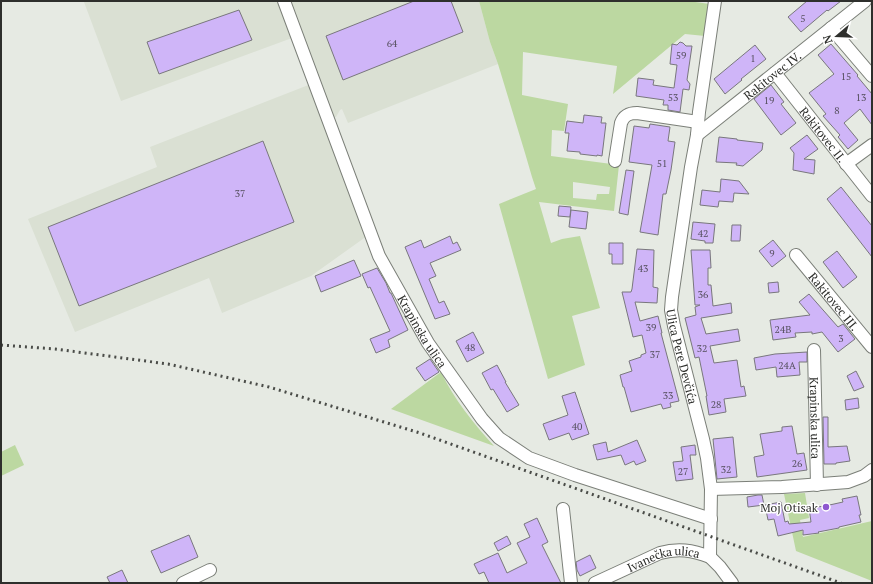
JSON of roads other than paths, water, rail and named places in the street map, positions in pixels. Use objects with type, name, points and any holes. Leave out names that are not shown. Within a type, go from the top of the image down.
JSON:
[{"type":"street","name":"Krapinska ulica","points":[[284,1],[379,256],[428,343],[482,420],[499,438],[528,458],[710,519]]},
{"type":"street","name":"Ulica Pere Devčića","points":[[710,557],[711,489],[707,458],[671,310],[715,1]]},
{"type":"street","name":"Rakitovec IV.","points":[[698,128],[775,73],[865,1]]},
{"type":"street","points":[[831,28],[872,76]]},
{"type":"street","name":"Rakitovec II.","points":[[775,73],[872,196]]},
{"type":"street","points":[[615,161],[621,123],[623,118],[627,115],[637,113],[698,128]]},
{"type":"street","points":[[846,164],[872,144]]},
{"type":"street","name":"Rakitovec III.","points":[[796,255],[872,347]]},
{"type":"street","name":"Krapinska ulica","points":[[814,350],[817,485]]},
{"type":"street","points":[[711,489],[782,487],[848,482],[864,476],[872,470]]},
{"type":"street","points":[[562,509],[571,583]]},
{"type":"street","name":"Ivanečka ulica","points":[[595,583],[660,553],[670,550],[696,552],[710,557]]},
{"type":"street","points":[[710,557],[732,583]]},
{"type":"street","points":[[183,583],[210,570]]},
{"type":"railway","points":[[1,345],[55,349],[168,364],[269,387],[420,433],[841,583]]},
{"type":"place","name":"Moj Otisak","points":[[826,507]]}]
